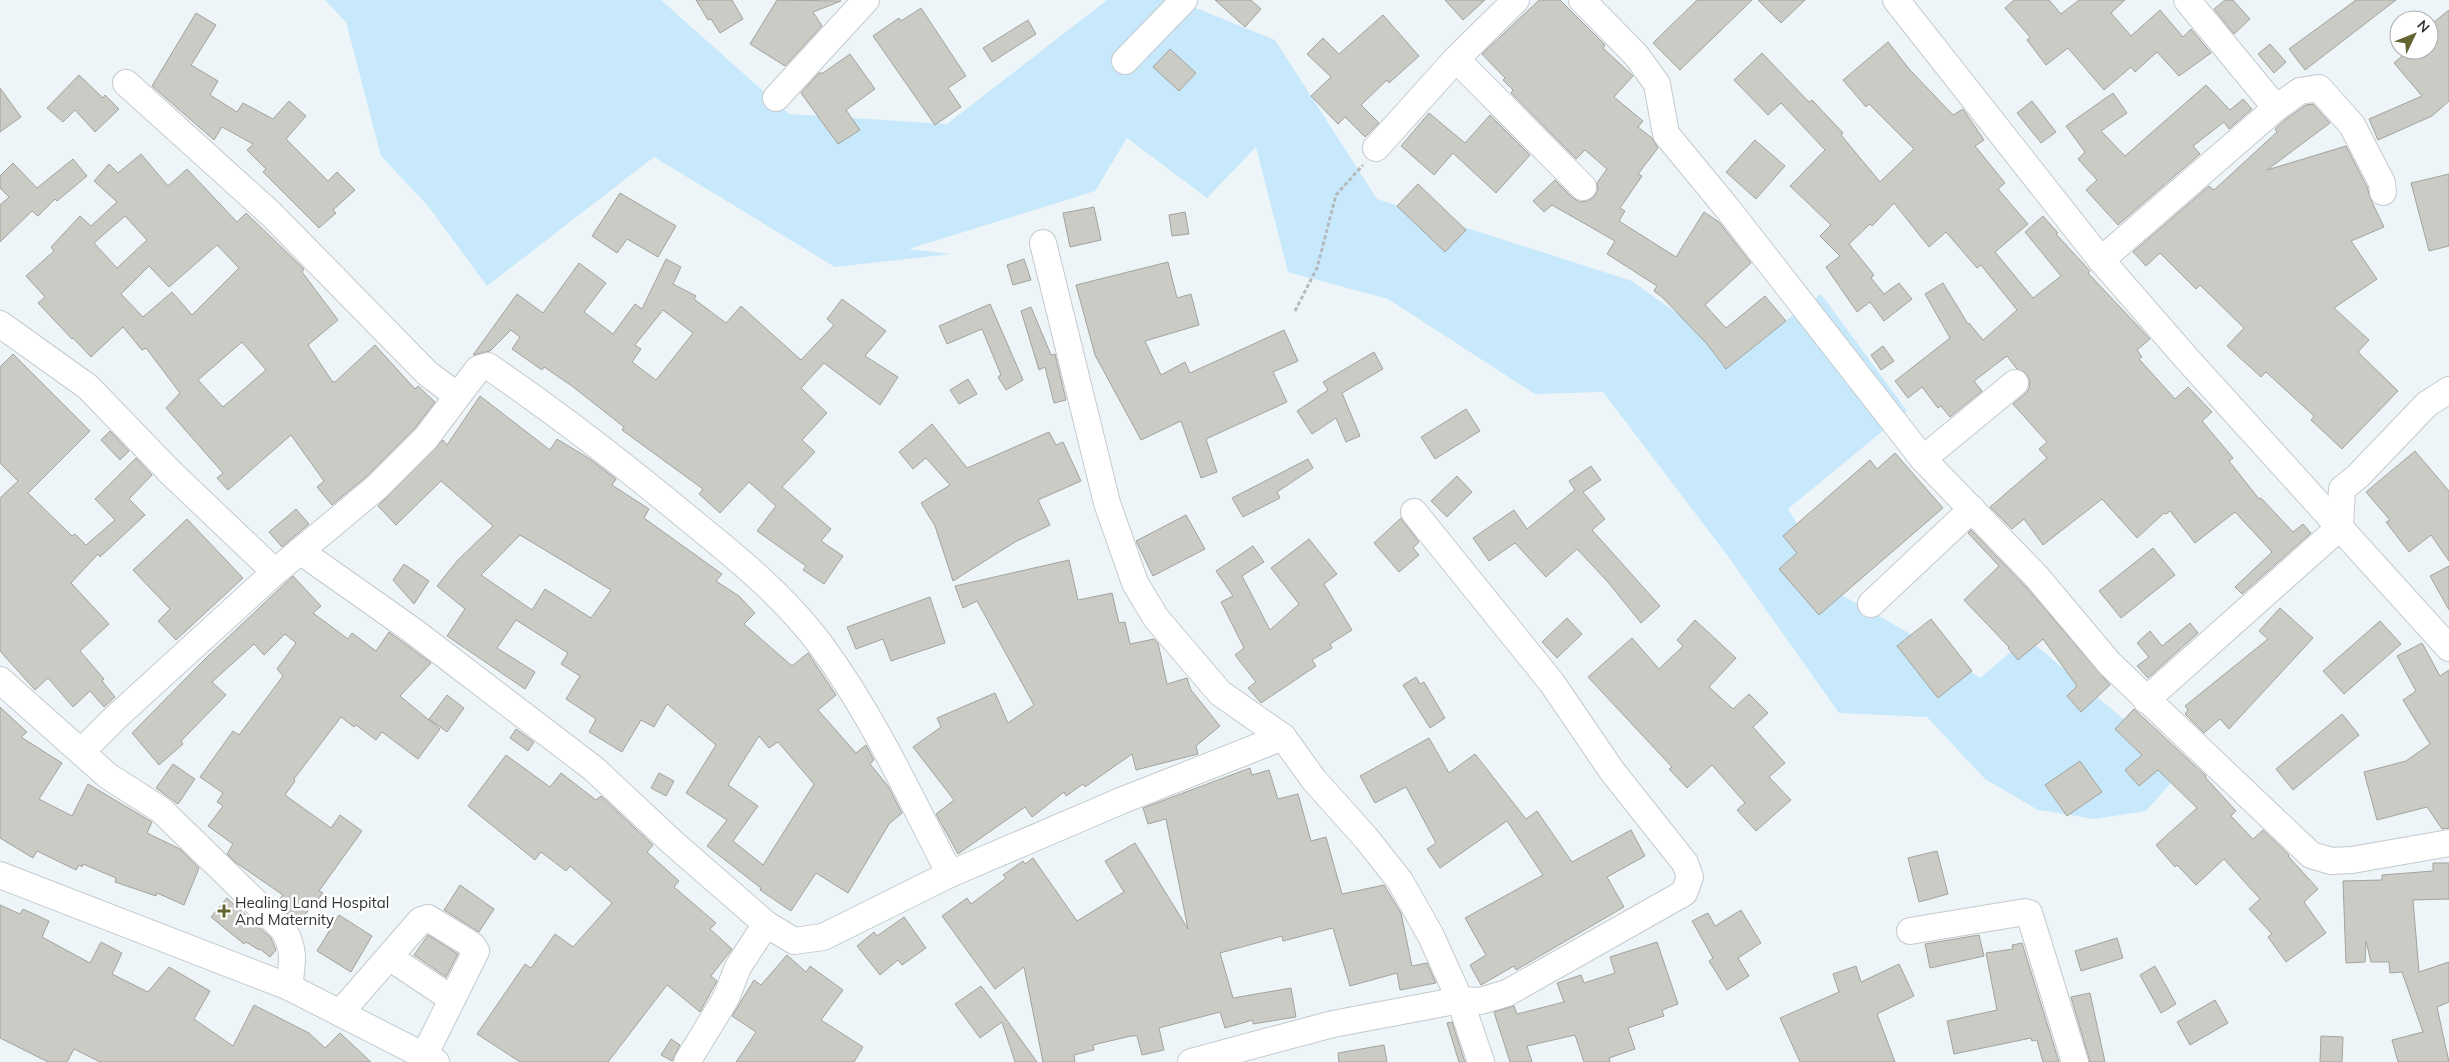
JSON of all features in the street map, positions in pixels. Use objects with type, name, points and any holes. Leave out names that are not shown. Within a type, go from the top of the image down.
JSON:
[{"type":"street","points":[[776,98],[866,0]]},
{"type":"street","points":[[1125,61],[1184,0]]},
{"type":"street","points":[[1376,148],[1456,60],[1516,0]]},
{"type":"street","points":[[1582,0],[1636,55],[1657,84],[1666,134],[1727,208],[1923,459],[2037,577],[2110,664],[2146,700],[2311,854],[2331,861],[2352,860],[2449,843]]},
{"type":"street","points":[[1896,0],[2101,260],[2188,360],[2449,648]]},
{"type":"street","points":[[2187,0],[2276,108]]},
{"type":"street","points":[[1456,60],[1583,186]]},
{"type":"street","points":[[126,83],[271,214],[427,373],[456,396]]},
{"type":"street","points":[[2101,260],[2276,108],[2300,91],[2319,88],[2352,124],[2382,183],[2383,192]]},
{"type":"street","points":[[1043,243],[1107,504],[1134,583],[1156,618],[1220,693],[1283,737],[1314,780],[1366,838],[1400,881],[1431,936],[1460,1000],[1481,1062]]},
{"type":"street","points":[[0,324],[88,386],[171,473],[275,572]]},
{"type":"street","points":[[82,751],[115,718],[275,572],[377,487],[426,438],[478,369],[488,366],[547,406],[658,493],[759,577],[820,644],[859,704],[950,874]]},
{"type":"street","points":[[1923,459],[2015,383]]},
{"type":"street","points":[[2146,700],[2340,527],[2342,489],[2358,476],[2427,404],[2449,390]]},
{"type":"street","points":[[1871,604],[1972,509]]},
{"type":"street","points":[[1191,1062],[1333,1024],[1460,1000],[1480,1001],[1508,993],[1684,893],[1690,876],[1685,862],[1612,771],[1552,683],[1414,512]]},
{"type":"street","points":[[300,551],[412,630],[594,769],[672,842],[766,924],[794,941],[823,937],[950,874],[1123,800],[1283,737]]},
{"type":"street","points":[[0,680],[108,776],[161,810],[284,929],[291,942],[292,949],[289,987]]},
{"type":"street","points":[[0,874],[289,987],[430,1059],[452,999],[476,951],[472,945],[428,918],[421,920],[340,1013]]},
{"type":"street","points":[[1910,931],[2029,913],[2075,1062]]},
{"type":"street","points":[[687,1062],[726,998],[738,967],[766,924]]},
{"type":"street","points":[[389,957],[452,999]]},
{"type":"path","points":[[1295,311],[1317,268],[1336,195],[1376,148]]},
{"type":"shaded area","points":[[325,0],[661,0],[789,114],[947,124],[1107,0],[1176,0],[1275,40],[1377,199],[1632,281],[1737,357],[1821,294],[1907,411],[1788,509],[1840,594],[1935,648],[1980,678],[2027,638],[2183,769],[2146,811],[2094,819],[2038,810],[1985,779],[1927,717],[1839,713],[1727,555],[1603,392],[1535,394],[1388,299],[1288,272],[1256,147],[1207,198],[1127,138],[1095,191],[909,249],[951,254],[835,267],[654,157],[487,286],[428,206],[381,156],[346,22]]},
{"type":"building","points":[[696,0],[732,0],[743,19],[720,33],[711,19],[708,20]]},
{"type":"building","points":[[777,0],[841,1],[813,12],[822,26],[785,66],[750,44]]},
{"type":"building","points":[[1215,0],[1251,0],[1261,9],[1245,27]]},
{"type":"building","points":[[1445,0],[1485,0],[1463,20]]},
{"type":"building","points":[[1539,0],[1560,0],[1605,45],[1603,48],[1633,76],[1614,97],[1643,121],[1638,127],[1652,138],[1658,148],[1638,174],[1642,176],[1620,208],[1625,211],[1619,221],[1676,257],[1704,212],[1719,222],[1751,263],[1705,305],[1726,328],[1765,296],[1786,321],[1726,369],[1707,344],[1654,291],[1657,286],[1607,254],[1615,241],[1552,205],[1544,212],[1533,201],[1555,180],[1573,198],[1580,202],[1587,201],[1594,197],[1598,190],[1597,183],[1607,169],[1585,150],[1576,159],[1511,93],[1513,90],[1503,80],[1505,78],[1482,54]]},
{"type":"building","points":[[1697,0],[1752,0],[1680,70],[1653,43]]},
{"type":"building","points":[[1758,0],[1805,0],[1781,23]]},
{"type":"building","points":[[2014,0],[2049,0],[2061,14],[2079,0],[2125,0],[2111,13],[2131,36],[2160,10],[2183,37],[2191,29],[2211,53],[2179,76],[2157,52],[2135,72],[2131,67],[2104,90],[2068,48],[2046,65],[2027,40],[2030,37],[2005,8]]},
{"type":"building","points":[[2225,0],[2233,0],[2250,19],[2234,34],[2214,9]]},
{"type":"building","points":[[2356,0],[2396,0],[2305,70],[2289,49]]},
{"type":"building","points":[[921,8],[966,76],[948,88],[961,107],[935,125],[873,36],[899,18],[901,21]]},
{"type":"building","points":[[2449,10],[2449,101],[2432,116],[2378,140],[2369,119],[2422,96],[2394,63],[2397,60],[2439,60],[2439,18]]},
{"type":"building","points":[[196,13],[216,25],[191,65],[218,81],[210,95],[237,112],[243,103],[273,119],[289,101],[306,116],[286,139],[328,181],[337,172],[355,190],[333,210],[336,213],[319,228],[263,172],[266,169],[247,150],[253,144],[222,127],[214,140],[152,86]]},
{"type":"building","points":[[1383,15],[1419,56],[1389,83],[1387,80],[1361,105],[1379,123],[1365,137],[1345,117],[1338,124],[1311,96],[1331,77],[1307,54],[1323,38],[1339,54]]},
{"type":"building","points":[[1028,20],[1036,34],[992,62],[983,48]]},
{"type":"building","points":[[1888,42],[1910,70],[1953,115],[1963,109],[1984,140],[1975,146],[2005,183],[1998,189],[2028,224],[1995,252],[2033,298],[2061,276],[2025,232],[2043,216],[2058,233],[2056,234],[2090,271],[2088,273],[2150,339],[2137,350],[2142,357],[2139,359],[2175,399],[2188,387],[2212,412],[2202,421],[2233,458],[2229,461],[2259,499],[2261,498],[2293,532],[2303,524],[2311,533],[2242,594],[2235,587],[2272,552],[2235,512],[2195,543],[2170,511],[2166,514],[2164,513],[2137,538],[2102,499],[2043,545],[2024,519],[2012,529],[1990,507],[2047,458],[2039,449],[2047,442],[2013,404],[2029,389],[2030,381],[2026,373],[2017,369],[2007,356],[1974,381],[1982,391],[1950,417],[1941,406],[1938,408],[1922,387],[1908,398],[1895,381],[1950,338],[1925,294],[1943,283],[1968,324],[1983,340],[2017,310],[1981,265],[1977,268],[1946,232],[1929,247],[1894,203],[1872,226],[1870,224],[1849,244],[1874,275],[1871,278],[1884,294],[1899,283],[1912,299],[1884,321],[1870,302],[1857,312],[1826,267],[1840,256],[1820,236],[1831,225],[1790,186],[1825,150],[1781,103],[1768,115],[1734,80],[1762,53],[1809,102],[1812,100],[1843,133],[1841,135],[1880,182],[1914,149],[1869,104],[1866,107],[1843,80]]},
{"type":"building","points":[[2270,44],[2286,62],[2274,73],[2258,54]]},
{"type":"building","points":[[1170,49],[1196,73],[1179,91],[1153,67]]},
{"type":"building","points":[[850,54],[875,89],[846,110],[860,130],[838,144],[801,93],[819,73],[823,73]]},
{"type":"building","points":[[79,75],[103,98],[105,95],[119,109],[95,132],[75,110],[63,122],[47,108]]},
{"type":"building","points":[[2206,85],[2230,110],[2243,99],[2252,109],[2229,129],[2224,122],[2193,146],[2200,154],[2118,225],[2086,190],[2097,180],[2078,159],[2085,152],[2066,126],[2113,93],[2127,113],[2101,131],[2125,156]]},
{"type":"building","points":[[0,88],[21,117],[0,132]]},
{"type":"building","points":[[2032,101],[2056,132],[2041,143],[2017,113]]},
{"type":"building","points":[[2313,104],[2330,123],[2267,170],[2346,146],[2367,187],[2384,227],[2351,241],[2377,279],[2334,308],[2369,340],[2358,352],[2398,391],[2342,449],[2311,420],[2314,416],[2266,372],[2261,377],[2227,346],[2244,328],[2200,285],[2196,289],[2160,253],[2146,266],[2133,252],[2209,186],[2214,190],[2277,132],[2275,129],[2285,120],[2306,105]]},
{"type":"building","points":[[1429,113],[1465,143],[1490,115],[1530,155],[1496,193],[1453,153],[1434,175],[1401,146]]},
{"type":"building","points":[[1755,140],[1785,166],[1756,199],[1726,172]]},
{"type":"building","points":[[141,154],[168,186],[187,169],[237,222],[246,213],[304,269],[302,272],[338,320],[308,345],[332,381],[335,382],[375,345],[415,389],[418,386],[435,402],[415,428],[367,476],[332,505],[317,487],[324,481],[291,435],[228,490],[217,478],[223,473],[166,408],[180,393],[146,348],[142,350],[123,327],[91,357],[38,303],[45,297],[26,276],[54,251],[51,247],[80,216],[91,226],[117,202],[94,181],[109,164],[118,173]],"holes":[[[125,216],[147,240],[117,268],[94,243]],[[217,245],[239,268],[192,315],[172,292],[143,317],[121,294],[149,266],[169,287]],[[242,342],[266,370],[223,407],[198,380]]]},
{"type":"building","points":[[73,159],[87,176],[57,201],[55,199],[38,216],[32,211],[0,242],[0,205],[9,197],[0,188],[0,176],[13,163],[37,188]]},
{"type":"building","points":[[2449,174],[2449,246],[2429,251],[2411,183]]},
{"type":"building","points":[[1418,184],[1466,230],[1445,252],[1397,206]]},
{"type":"building","points":[[620,193],[676,226],[658,257],[627,239],[617,253],[592,236]]},
{"type":"building","points":[[1094,207],[1101,240],[1070,247],[1063,213]]},
{"type":"building","points":[[1185,212],[1189,234],[1172,236],[1169,215]]},
{"type":"building","points":[[666,259],[681,267],[673,284],[696,296],[694,299],[726,323],[741,306],[801,360],[834,325],[827,319],[842,299],[886,331],[865,356],[898,377],[880,405],[824,363],[801,388],[827,413],[802,440],[815,452],[782,487],[831,529],[821,541],[843,556],[824,584],[803,570],[806,566],[757,531],[776,506],[749,482],[720,513],[699,494],[703,489],[622,430],[624,427],[572,386],[544,367],[542,370],[512,349],[520,337],[511,330],[490,351],[473,355],[517,294],[543,313],[579,263],[606,283],[584,312],[613,334],[635,304],[642,309]],"holes":[[[663,310],[693,333],[656,380],[632,362],[641,349],[635,345]]]},
{"type":"building","points":[[1024,259],[1031,280],[1013,285],[1007,265]]},
{"type":"building","points":[[1168,262],[1177,298],[1191,294],[1199,325],[1145,341],[1161,375],[1185,362],[1190,373],[1284,330],[1298,361],[1273,372],[1287,402],[1206,439],[1217,472],[1201,478],[1181,421],[1141,440],[1095,355],[1076,285]]},
{"type":"building","points":[[990,304],[1023,380],[1006,390],[998,377],[1001,375],[982,329],[947,344],[939,326]]},
{"type":"building","points":[[1031,307],[1051,355],[1055,354],[1066,400],[1054,403],[1045,367],[1039,370],[1021,311]]},
{"type":"building","points":[[1883,346],[1894,361],[1881,370],[1871,355]]},
{"type":"building","points":[[1374,352],[1383,369],[1342,393],[1360,436],[1346,442],[1336,418],[1312,434],[1297,411],[1328,390],[1323,382]]},
{"type":"building","points":[[13,354],[90,431],[28,493],[72,536],[75,534],[86,545],[115,520],[95,499],[136,458],[152,475],[129,499],[145,515],[100,557],[98,554],[71,583],[109,624],[80,651],[104,679],[102,681],[115,697],[104,707],[90,691],[73,707],[48,678],[35,690],[0,651],[0,498],[18,481],[0,463],[0,367]]},
{"type":"building","points":[[968,379],[977,394],[959,404],[950,390]]},
{"type":"building","points":[[480,396],[550,450],[557,439],[590,459],[616,479],[612,485],[649,509],[644,518],[722,574],[716,581],[739,596],[755,613],[744,624],[792,666],[808,653],[836,695],[818,710],[856,753],[866,745],[874,760],[870,764],[888,786],[902,813],[889,824],[848,893],[816,873],[791,911],[760,890],[761,888],[707,846],[727,820],[686,793],[716,745],[667,704],[654,727],[641,720],[622,752],[589,732],[596,719],[566,699],[580,676],[561,664],[568,653],[516,620],[497,648],[535,672],[525,689],[447,636],[465,609],[437,586],[457,561],[493,526],[441,481],[396,525],[378,506],[443,440],[447,445]],"holes":[[[520,535],[611,590],[591,618],[545,589],[532,610],[481,575]],[[759,736],[769,748],[778,742],[814,784],[763,865],[733,841],[758,806],[728,785]]]},
{"type":"building","points":[[1466,409],[1480,431],[1435,459],[1421,437]]},
{"type":"building","points":[[932,424],[967,468],[1049,432],[1056,445],[1063,442],[1081,481],[1038,500],[1050,525],[1015,542],[953,581],[935,526],[921,503],[950,485],[926,458],[913,469],[899,452]]},
{"type":"building","points":[[110,431],[129,451],[120,460],[101,440]]},
{"type":"building","points":[[2415,451],[2449,491],[2449,561],[2431,535],[2409,552],[2386,522],[2390,520],[2366,492]]},
{"type":"building","points":[[1895,453],[1943,508],[1819,615],[1779,569],[1797,553],[1783,536],[1870,460],[1877,469]]},
{"type":"building","points":[[1308,459],[1313,468],[1277,492],[1280,498],[1243,517],[1232,498]]},
{"type":"building","points":[[1591,466],[1601,480],[1583,492],[1605,519],[1592,530],[1660,606],[1641,623],[1607,581],[1577,549],[1546,577],[1515,543],[1489,561],[1473,538],[1514,510],[1527,529],[1575,490],[1569,481]]},
{"type":"building","points":[[1457,476],[1472,492],[1447,517],[1431,501]]},
{"type":"building","points":[[296,509],[309,524],[282,547],[269,532]]},
{"type":"building","points":[[1186,515],[1205,549],[1153,576],[1136,541]]},
{"type":"building","points":[[1401,518],[1419,542],[1413,548],[1419,555],[1399,572],[1374,543]]},
{"type":"building","points":[[187,519],[243,578],[176,640],[158,621],[170,609],[133,570]]},
{"type":"building","points":[[1971,530],[2026,587],[2110,685],[2081,712],[2067,696],[2077,686],[2043,639],[2018,660],[2009,647],[1964,600],[1999,566],[1968,533]]},
{"type":"building","points":[[1309,539],[1337,574],[1324,584],[1352,630],[1330,644],[1332,648],[1312,660],[1316,666],[1261,703],[1248,688],[1256,682],[1235,655],[1244,648],[1221,602],[1233,596],[1216,571],[1253,546],[1264,562],[1242,576],[1270,630],[1299,604],[1271,568]]},
{"type":"building","points":[[2153,548],[2175,575],[2121,618],[2099,591]]},
{"type":"building","points":[[1069,560],[1078,600],[1112,593],[1119,623],[1125,622],[1130,644],[1154,639],[1158,643],[1167,684],[1187,678],[1191,690],[1220,726],[1196,746],[1198,754],[1136,770],[1132,754],[1085,787],[1083,784],[1066,796],[1064,792],[1032,817],[1025,807],[958,854],[936,814],[954,800],[913,747],[941,727],[937,718],[995,693],[1008,723],[1034,705],[977,601],[963,608],[955,586]]},
{"type":"building","points":[[404,564],[429,581],[414,604],[393,580]]},
{"type":"building","points":[[2449,566],[2449,610],[2430,576]]},
{"type":"building","points":[[293,576],[321,606],[313,613],[348,639],[352,633],[376,651],[389,632],[431,663],[400,696],[440,729],[418,759],[382,732],[376,740],[356,725],[354,727],[341,717],[294,779],[295,781],[285,795],[331,828],[340,815],[362,831],[319,891],[323,893],[297,924],[277,902],[283,895],[235,862],[227,854],[233,844],[208,826],[223,806],[217,802],[223,793],[200,777],[233,731],[239,735],[283,676],[277,669],[296,643],[285,634],[264,655],[254,644],[212,682],[226,695],[181,741],[183,744],[159,765],[132,733],[205,659]]},
{"type":"building","points":[[930,597],[945,643],[891,661],[883,639],[856,649],[847,627]]},
{"type":"building","points":[[2280,608],[2313,638],[2229,729],[2220,719],[2204,733],[2185,714],[2188,710],[2185,706],[2268,639],[2259,631]]},
{"type":"building","points":[[1567,618],[1582,634],[1557,658],[1542,642]]},
{"type":"building","points":[[1931,619],[1972,671],[1938,698],[1897,646]]},
{"type":"building","points":[[1695,620],[1736,658],[1709,687],[1733,709],[1749,694],[1768,713],[1753,727],[1785,763],[1769,777],[1791,800],[1756,831],[1737,810],[1745,803],[1712,765],[1687,788],[1669,769],[1672,767],[1588,677],[1632,638],[1659,669],[1683,646],[1677,640]]},
{"type":"building","points":[[2380,621],[2401,644],[2344,694],[2323,671]]},
{"type":"building","points":[[2190,623],[2198,633],[2148,678],[2137,666],[2149,657],[2137,643],[2150,631],[2162,646]]},
{"type":"building","points":[[2422,643],[2440,676],[2449,670],[2449,828],[2442,829],[2427,807],[2377,820],[2364,772],[2406,761],[2430,744],[2403,700],[2416,691],[2397,656]]},
{"type":"building","points":[[1416,677],[1420,684],[1424,682],[1445,718],[1430,728],[1403,685]]},
{"type":"building","points":[[447,695],[464,708],[447,732],[429,719]]},
{"type":"building","points":[[0,707],[27,732],[21,737],[62,763],[39,799],[72,816],[88,784],[152,822],[147,833],[180,849],[199,868],[184,905],[157,893],[156,896],[115,882],[116,878],[83,864],[82,867],[79,865],[76,870],[37,851],[33,858],[0,838]]},
{"type":"building","points":[[2134,709],[2206,776],[2236,811],[2231,816],[2253,839],[2263,830],[2289,855],[2318,889],[2304,902],[2326,933],[2286,962],[2268,937],[2272,934],[2249,909],[2260,899],[2224,859],[2196,885],[2177,865],[2175,867],[2156,845],[2197,808],[2158,770],[2139,786],[2125,770],[2142,755],[2115,729]]},
{"type":"building","points":[[2342,714],[2359,735],[2293,790],[2276,769]]},
{"type":"building","points":[[516,729],[534,742],[528,751],[510,738]]},
{"type":"building","points":[[1429,738],[1449,773],[1475,754],[1526,819],[1537,811],[1572,862],[1631,830],[1645,856],[1607,877],[1624,907],[1516,970],[1514,966],[1481,985],[1470,965],[1486,955],[1465,918],[1543,875],[1507,821],[1440,868],[1427,849],[1436,843],[1406,787],[1375,803],[1360,776]]},
{"type":"building","points":[[506,755],[550,787],[561,773],[596,800],[601,796],[653,845],[647,852],[679,881],[674,887],[716,923],[710,929],[732,949],[711,976],[717,981],[700,1012],[667,985],[608,1062],[520,1062],[477,1034],[525,964],[531,968],[555,934],[573,947],[612,903],[570,866],[566,871],[541,852],[535,860],[468,806]]},
{"type":"building","points":[[2080,761],[2102,792],[2067,816],[2045,785]]},
{"type":"building","points":[[173,764],[195,779],[178,804],[156,788]]},
{"type":"building","points":[[1250,768],[1252,775],[1269,770],[1278,799],[1298,794],[1311,841],[1326,837],[1342,894],[1384,885],[1401,913],[1412,966],[1427,963],[1436,983],[1400,990],[1397,973],[1350,986],[1333,928],[1283,941],[1282,936],[1220,953],[1233,998],[1291,988],[1296,1017],[1253,1024],[1253,1020],[1225,1028],[1220,1012],[1159,1028],[1164,1050],[1142,1055],[1137,1036],[1131,1036],[1093,1045],[1094,1050],[1074,1055],[1075,1062],[1043,1062],[1024,967],[995,989],[942,916],[967,898],[971,904],[1006,878],[1003,875],[1023,861],[1025,864],[1033,858],[1077,921],[1124,892],[1105,861],[1135,843],[1188,929],[1166,819],[1148,824],[1143,808]]},
{"type":"building","points":[[659,773],[674,781],[666,796],[651,788]]},
{"type":"building","points":[[1937,851],[1948,894],[1919,902],[1908,858]]},
{"type":"building","points":[[2433,863],[2449,863],[2449,899],[2413,900],[2419,972],[2449,962],[2449,1002],[2437,1007],[2449,1062],[2398,1062],[2392,1040],[2423,1032],[2402,972],[2390,973],[2389,962],[2371,962],[2366,941],[2365,962],[2346,963],[2343,881],[2382,880],[2382,875],[2433,871]]},
{"type":"building","points":[[460,885],[494,909],[479,932],[444,910]]},
{"type":"building","points":[[227,898],[271,938],[276,950],[270,957],[246,942],[244,944],[211,917]]},
{"type":"building","points":[[0,905],[20,914],[23,909],[49,921],[42,937],[90,963],[101,942],[122,953],[112,974],[148,992],[169,967],[210,991],[194,1019],[233,1046],[254,1005],[309,1033],[325,1048],[340,1033],[371,1062],[100,1062],[74,1049],[67,1062],[48,1062],[0,1038]]},
{"type":"building","points":[[1741,910],[1761,943],[1738,958],[1749,976],[1727,990],[1709,961],[1713,958],[1692,921],[1708,913],[1715,926]]},
{"type":"building","points":[[339,915],[372,936],[351,972],[317,951]]},
{"type":"building","points":[[904,917],[926,948],[902,965],[898,960],[880,975],[857,946],[874,932],[877,936]]},
{"type":"building","points":[[428,935],[458,954],[446,977],[414,955]]},
{"type":"building","points":[[1979,935],[1984,956],[1930,968],[1925,944]]},
{"type":"building","points":[[2117,938],[2123,958],[2081,971],[2075,951]]},
{"type":"building","points":[[1657,942],[1678,1004],[1662,1010],[1664,1016],[1628,1028],[1635,1049],[1609,1058],[1610,1062],[1584,1062],[1575,1035],[1527,1046],[1532,1062],[1510,1062],[1494,1012],[1514,1006],[1517,1014],[1564,1002],[1557,983],[1581,975],[1584,983],[1615,973],[1610,957]]},
{"type":"building","points":[[2022,943],[2059,1062],[2043,1062],[2037,1040],[2032,1041],[2031,1038],[1954,1054],[1947,1021],[1997,1010],[1986,953],[2013,949],[2012,945]]},
{"type":"building","points":[[787,955],[806,972],[810,966],[843,990],[821,1020],[863,1047],[854,1062],[736,1062],[756,1032],[732,1016],[754,980],[761,985]]},
{"type":"building","points":[[1899,964],[1914,996],[1877,1014],[1895,1062],[1800,1062],[1780,1018],[1839,992],[1833,974],[1856,966],[1861,982]]},
{"type":"building","points":[[2155,966],[2176,1004],[2161,1013],[2140,975]]},
{"type":"building","points":[[981,986],[1037,1062],[1015,1062],[1002,1022],[980,1038],[955,1004]]},
{"type":"building","points":[[2090,993],[2105,1062],[2090,1062],[2071,997]]},
{"type":"building","points":[[2215,1000],[2228,1023],[2190,1045],[2177,1022]]},
{"type":"building","points":[[1452,1022],[1465,1062],[1459,1062],[1447,1023]]},
{"type":"building","points":[[2321,1036],[2343,1037],[2342,1062],[2320,1062]]},
{"type":"building","points":[[671,1039],[680,1045],[672,1061],[661,1055]]},
{"type":"building","points":[[1384,1045],[1387,1062],[1339,1062],[1338,1053]]},
{"type":"place","name":"Healing Land Hospital And Maternity","points":[[224,911]]}]
